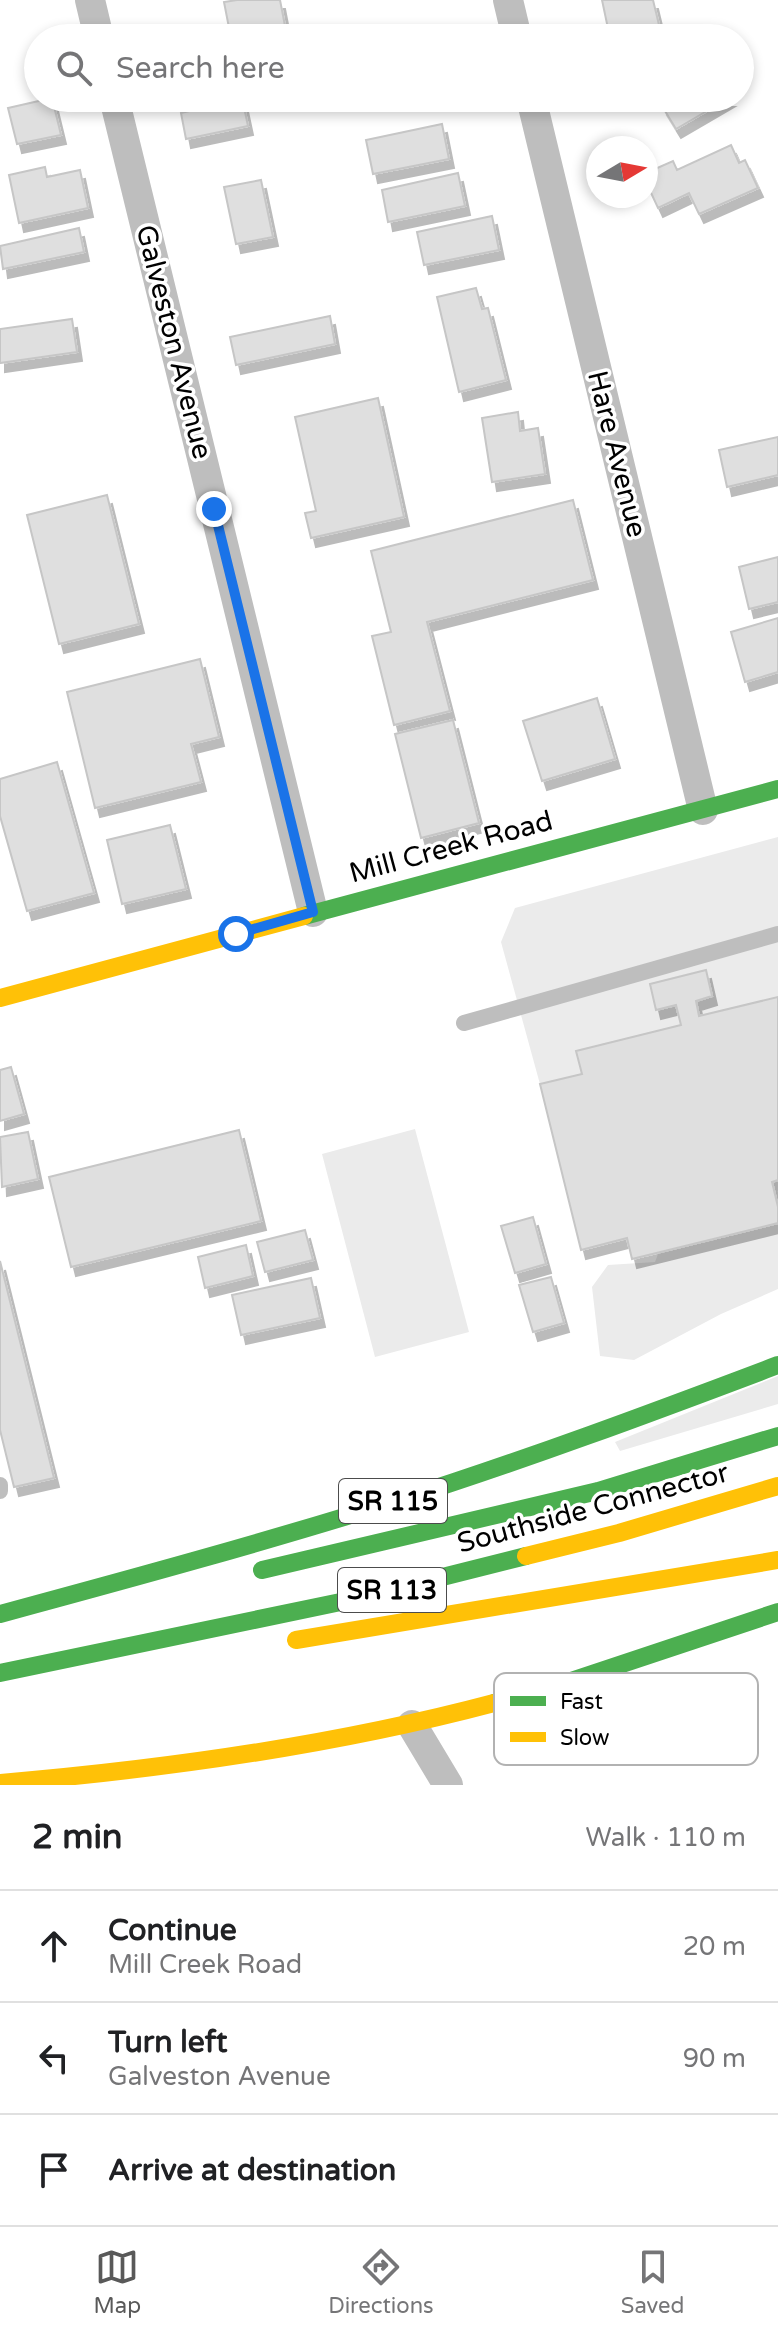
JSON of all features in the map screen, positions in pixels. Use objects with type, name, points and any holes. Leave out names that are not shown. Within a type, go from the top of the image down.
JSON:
[{"type":"main road","name":"Mill Creek Road","points":[[0,998],[778,789]]},
{"type":"main road","name":"SR 115","points":[[0,1614],[347,1516],[601,1432],[778,1365]]},
{"type":"main road","name":"Southside Connector","points":[[245,1573],[598,1491],[778,1436]]},
{"type":"main road","name":"Southside Connector","points":[[0,1673],[355,1599],[619,1533],[778,1486]]},
{"type":"main road","points":[[271,1643],[441,1618],[778,1560]]},
{"type":"main road","points":[[0,1614],[153,1592]]},
{"type":"main road","points":[[595,1673],[778,1612]]},
{"type":"main road","points":[[0,1680],[148,1661]]},
{"type":"main road","points":[[0,1783],[121,1772],[267,1751],[412,1725],[494,1703]]},
{"type":"street","points":[[90,0],[96,24]]},
{"type":"street","points":[[508,0],[514,24]]},
{"type":"street","name":"Galveston Avenue","points":[[117,112],[313,912]]},
{"type":"street","name":"Hare Avenue","points":[[534,112],[703,810]]},
{"type":"street","points":[[412,1725],[448,1785]]},
{"type":"lane","points":[[464,1023],[778,934]]},
{"type":"shaded area","points":[[778,837],[778,1289],[721,1314],[634,1360],[600,1356],[592,1287],[608,1265],[655,1262],[669,1225],[552,1128],[501,942],[515,908]]},
{"type":"shaded area","points":[[415,1129],[469,1332],[375,1357],[322,1154]]},
{"type":"shaded area","points":[[778,1376],[778,1404],[620,1451],[615,1442]]},
{"type":"building","points":[[280,0],[285,24],[228,24],[224,2]]},
{"type":"building","points":[[602,0],[653,0],[659,24],[607,24]]},
{"type":"building","points":[[24,104],[24,112],[55,112],[61,135],[17,144],[8,108]]},
{"type":"building","points":[[245,112],[248,126],[186,139],[181,113]]},
{"type":"building","points":[[666,112],[705,112],[676,129]]},
{"type":"building","points":[[442,124],[449,159],[373,174],[366,140]]},
{"type":"building","points":[[731,145],[739,163],[745,160],[758,188],[699,214],[689,193],[658,208],[658,168],[673,161],[677,170]]},
{"type":"building","points":[[45,167],[47,177],[80,170],[88,208],[19,223],[9,175]]},
{"type":"building","points":[[458,173],[465,206],[388,222],[382,190]]},
{"type":"building","points":[[261,180],[273,237],[236,244],[224,187]]},
{"type":"building","points":[[492,216],[499,250],[424,265],[417,232]]},
{"type":"building","points":[[79,228],[84,252],[3,269],[0,246]]},
{"type":"building","points":[[476,288],[482,309],[488,308],[506,380],[459,392],[437,297]]},
{"type":"building","points":[[330,316],[335,344],[236,365],[230,337]]},
{"type":"building","points":[[72,319],[77,352],[0,363],[0,329]]},
{"type":"building","points":[[378,398],[404,517],[311,538],[305,513],[316,511],[295,417]]},
{"type":"building","points":[[518,412],[520,431],[538,428],[545,474],[492,482],[482,418]]},
{"type":"building","points":[[778,437],[778,475],[727,487],[719,450]]},
{"type":"building","points":[[107,495],[139,624],[59,644],[27,515]]},
{"type":"building","points":[[573,500],[593,580],[427,622],[450,711],[394,725],[372,636],[391,632],[371,551]]},
{"type":"building","points":[[778,557],[778,602],[749,609],[739,567]]},
{"type":"building","points":[[778,618],[778,672],[745,682],[731,632]]},
{"type":"building","points":[[200,659],[219,737],[191,744],[201,782],[95,808],[67,692]]},
{"type":"building","points":[[597,698],[615,759],[542,781],[523,721]]},
{"type":"building","points":[[453,720],[479,823],[421,838],[395,734]]},
{"type":"building","points":[[57,762],[94,893],[27,911],[0,816],[0,779]]},
{"type":"building","points":[[170,825],[186,889],[122,904],[107,840]]},
{"type":"building","points":[[706,970],[712,996],[696,1001],[699,1016],[778,997],[778,1180],[772,1182],[778,1223],[632,1259],[627,1238],[581,1250],[540,1084],[582,1074],[576,1051],[681,1025],[676,1005],[656,1010],[650,984]]},
{"type":"building","points":[[11,1067],[24,1114],[0,1121],[0,1070]]},
{"type":"building","points":[[239,1130],[261,1221],[71,1267],[49,1177]]},
{"type":"building","points":[[28,1132],[38,1179],[2,1187],[0,1137]]},
{"type":"building","points":[[533,1217],[546,1264],[515,1273],[501,1226]]},
{"type":"building","points":[[305,1230],[313,1260],[265,1272],[257,1242]]},
{"type":"building","points":[[246,1245],[253,1276],[205,1288],[198,1257]]},
{"type":"building","points":[[0,1261],[54,1478],[14,1487],[0,1430]]},
{"type":"building","points":[[551,1277],[564,1323],[533,1332],[519,1285]]},
{"type":"building","points":[[311,1278],[320,1318],[241,1335],[232,1295]]},
{"type":"traffic: fast","points":[[304,916],[778,789]]},
{"type":"traffic: fast","points":[[0,1614],[396,1501],[540,1453],[778,1365]]},
{"type":"traffic: fast","points":[[262,1570],[598,1491],[778,1436]]},
{"type":"traffic: fast","points":[[0,1673],[355,1599],[526,1556]]},
{"type":"traffic: fast","points":[[595,1673],[778,1612]]},
{"type":"traffic: slow","points":[[0,998],[304,916]]},
{"type":"traffic: slow","points":[[526,1556],[619,1533],[778,1486]]},
{"type":"traffic: slow","points":[[296,1640],[778,1560]]},
{"type":"traffic: slow","points":[[0,1783],[124,1771],[310,1744],[494,1703]]},
{"type":"route","points":[[214,509],[313,912],[236,934]]}]
